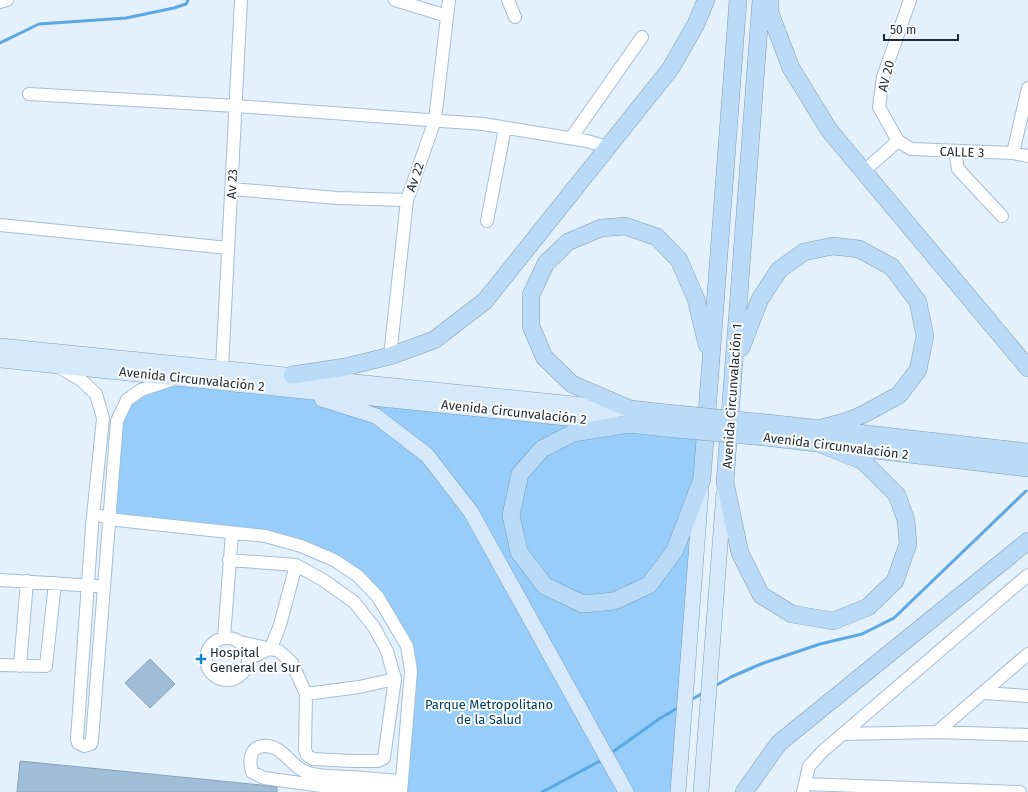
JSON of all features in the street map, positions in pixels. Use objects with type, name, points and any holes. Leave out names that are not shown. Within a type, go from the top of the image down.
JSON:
[{"type":"highway","points":[[290,382],[390,356],[434,340],[485,301],[671,68],[696,24],[706,0]]},
{"type":"highway","name":"Avenida Circunvalación 1","points":[[702,480],[738,0]]},
{"type":"highway","name":"Avenida Circunvalación 1","points":[[725,482],[761,0]]},
{"type":"highway","points":[[770,0],[770,13],[791,68],[829,130],[1028,368]]},
{"type":"highway","points":[[630,417],[572,384],[544,357],[531,326],[531,295],[546,263],[568,242],[601,228],[625,226],[657,237],[679,260],[696,299],[711,361]]},
{"type":"highway","points":[[734,365],[760,299],[779,270],[804,252],[833,246],[860,250],[892,267],[918,302],[926,336],[918,370],[899,395],[818,436]]},
{"type":"highway","points":[[630,417],[573,433],[542,450],[520,474],[511,515],[514,532],[519,552],[545,586],[583,604],[614,601],[649,585],[675,550],[702,480]]},
{"type":"highway","name":"Avenida Circunvalación 2","points":[[630,417],[818,436],[1028,468]]},
{"type":"highway","points":[[725,482],[740,553],[761,595],[792,614],[833,621],[868,607],[895,580],[908,544],[906,520],[898,495],[863,461],[818,436]]},
{"type":"highway","name":"Avenida Circunvalación 2","points":[[818,436],[1028,452]]},
{"type":"highway","points":[[744,792],[779,743],[1028,541]]},
{"type":"main road","name":"Avenida Circunvalación 2","points":[[0,346],[222,368],[290,382]]},
{"type":"main road","name":"Avenida Circunvalación 2","points":[[0,360],[178,378],[290,382],[630,417]]},
{"type":"main road","points":[[290,382],[376,416],[427,455],[471,512],[626,792]]},
{"type":"main road","name":"Avenida Circunvalación 1","points":[[678,792],[702,480]]},
{"type":"main road","name":"Avenida Circunvalación 1","points":[[701,792],[725,482]]},
{"type":"street","points":[[0,2],[7,0]]},
{"type":"street","name":"Av 23","points":[[222,368],[241,0]]},
{"type":"street","points":[[394,0],[447,16]]},
{"type":"street","name":"Av 22","points":[[390,356],[407,200],[435,120],[449,0]]},
{"type":"street","points":[[508,0],[515,17]]},
{"type":"street","name":"AV 20","points":[[898,141],[879,107],[883,77],[910,0]]},
{"type":"street","points":[[571,138],[642,38]]},
{"type":"street","points":[[1013,153],[1028,88]]},
{"type":"street","points":[[29,94],[236,106],[435,120],[505,128],[571,138],[607,147]]},
{"type":"street","points":[[487,221],[505,128]]},
{"type":"street","points":[[864,171],[898,141]]},
{"type":"street","name":"CALLE 3","points":[[898,141],[911,149],[955,152],[1013,153],[1028,156]]},
{"type":"street","points":[[955,152],[958,169],[1002,216]]},
{"type":"street","points":[[232,189],[337,198],[407,200]]},
{"type":"street","points":[[0,225],[228,248]]},
{"type":"street","points":[[56,366],[81,380],[96,394],[103,418],[93,515],[77,739],[78,743],[84,746],[91,744],[92,740],[117,421],[126,400],[141,390],[178,378]]},
{"type":"street","points":[[93,515],[266,536],[301,546],[334,560],[358,576],[378,597],[407,646],[411,671],[401,787],[322,776],[307,772],[295,766],[280,750],[273,747],[262,746],[254,749],[250,755],[249,761],[252,772],[256,776],[322,786],[395,792]]},
{"type":"street","points":[[224,637],[232,533]]},
{"type":"street","points":[[229,560],[296,565],[323,580],[354,602],[374,627],[387,650],[395,679],[384,758],[378,761],[313,758],[308,755],[305,743],[306,694],[292,663],[279,651],[224,637],[212,642],[204,657],[208,672],[222,681],[233,680],[246,670],[248,659],[246,650],[240,642]]},
{"type":"street","points":[[248,659],[271,648],[280,625],[296,565]]},
{"type":"street","points":[[1020,792],[804,788],[809,766],[823,751],[1028,575]]},
{"type":"street","points":[[0,580],[103,587]]},
{"type":"street","points":[[20,666],[26,581]]},
{"type":"street","points":[[0,665],[43,668],[48,663],[55,583]]},
{"type":"street","points":[[937,732],[1028,654]]},
{"type":"street","points":[[306,694],[359,687],[395,679]]},
{"type":"street","points":[[983,693],[1028,696]]},
{"type":"street","points":[[843,734],[937,732],[1028,735]]},
{"type":"street","points":[[287,780],[295,766]]},
{"type":"green space","name":"Parque Metropolitano de la Salud","points":[[178,378],[705,432],[678,792],[401,792],[407,646],[358,576],[301,546],[109,517],[117,421],[127,400]]},
{"type":"building","points":[[150,659],[175,684],[150,708],[125,683]]},
{"type":"building","points":[[20,761],[261,785],[277,787],[277,792],[17,792]]},
{"type":"waterway","points":[[0,43],[39,24],[126,18],[174,8],[186,4],[188,0]]},
{"type":"waterway","points":[[713,687],[731,677],[761,664],[820,644],[862,634],[894,618],[1026,491]]},
{"type":"waterway","points":[[689,701],[703,693]]},
{"type":"waterway","points":[[614,751],[659,719],[679,707]]},
{"type":"waterway","points":[[542,792],[602,760]]},
{"type":"place","name":"Hospital General del Sur","points":[[201,659]]}]
